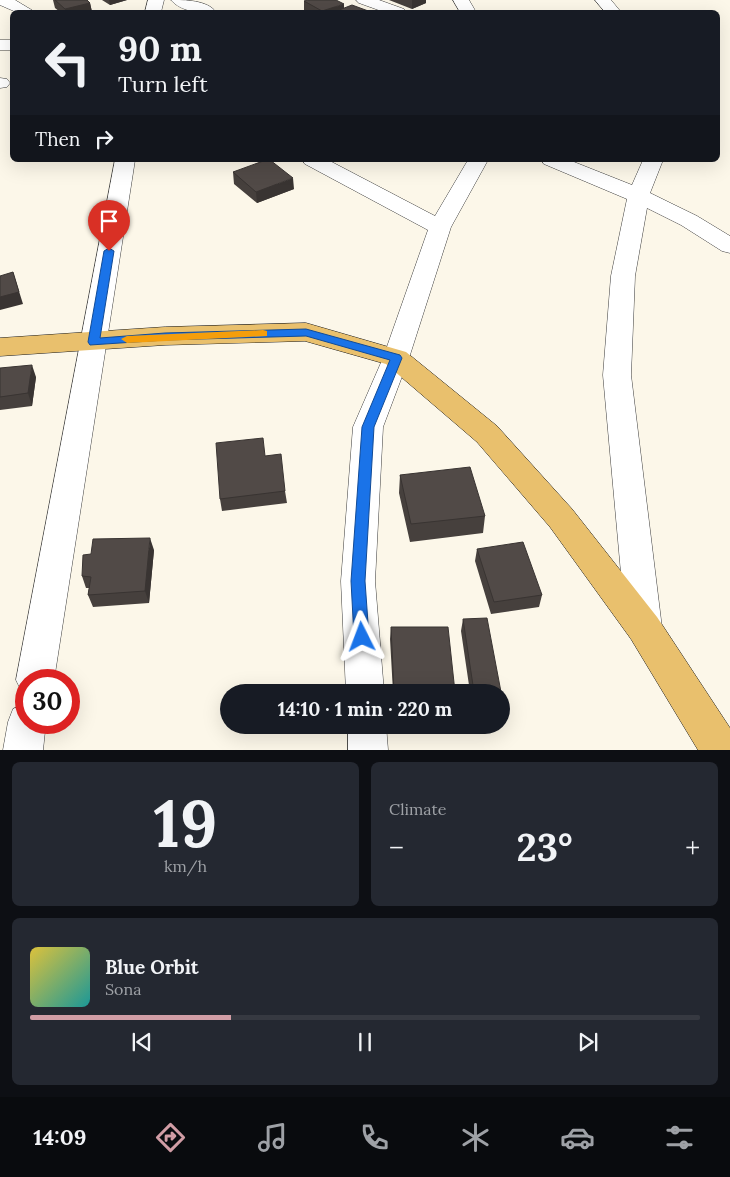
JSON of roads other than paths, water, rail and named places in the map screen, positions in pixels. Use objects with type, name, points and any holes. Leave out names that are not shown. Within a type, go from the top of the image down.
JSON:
[{"type":"main road","points":[[0,347],[165,336],[306,332],[396,358],[487,434],[561,518],[644,628],[715,744]]},
{"type":"street","points":[[3,0],[23,10]]},
{"type":"street","points":[[179,0],[203,10]]},
{"type":"street","points":[[364,0],[392,10]]},
{"type":"street","points":[[603,0],[611,10]]},
{"type":"street","points":[[37,669],[125,162]]},
{"type":"street","points":[[316,162],[440,227]]},
{"type":"street","points":[[364,684],[358,581],[368,427],[396,358],[440,227],[477,162]]},
{"type":"street","points":[[556,162],[638,196],[715,234],[730,246]]},
{"type":"street","points":[[644,628],[617,375],[623,276],[638,196],[652,162]]},
{"type":"street","points":[[23,750],[25,734]]},
{"type":"street","points":[[367,734],[368,750]]}]
